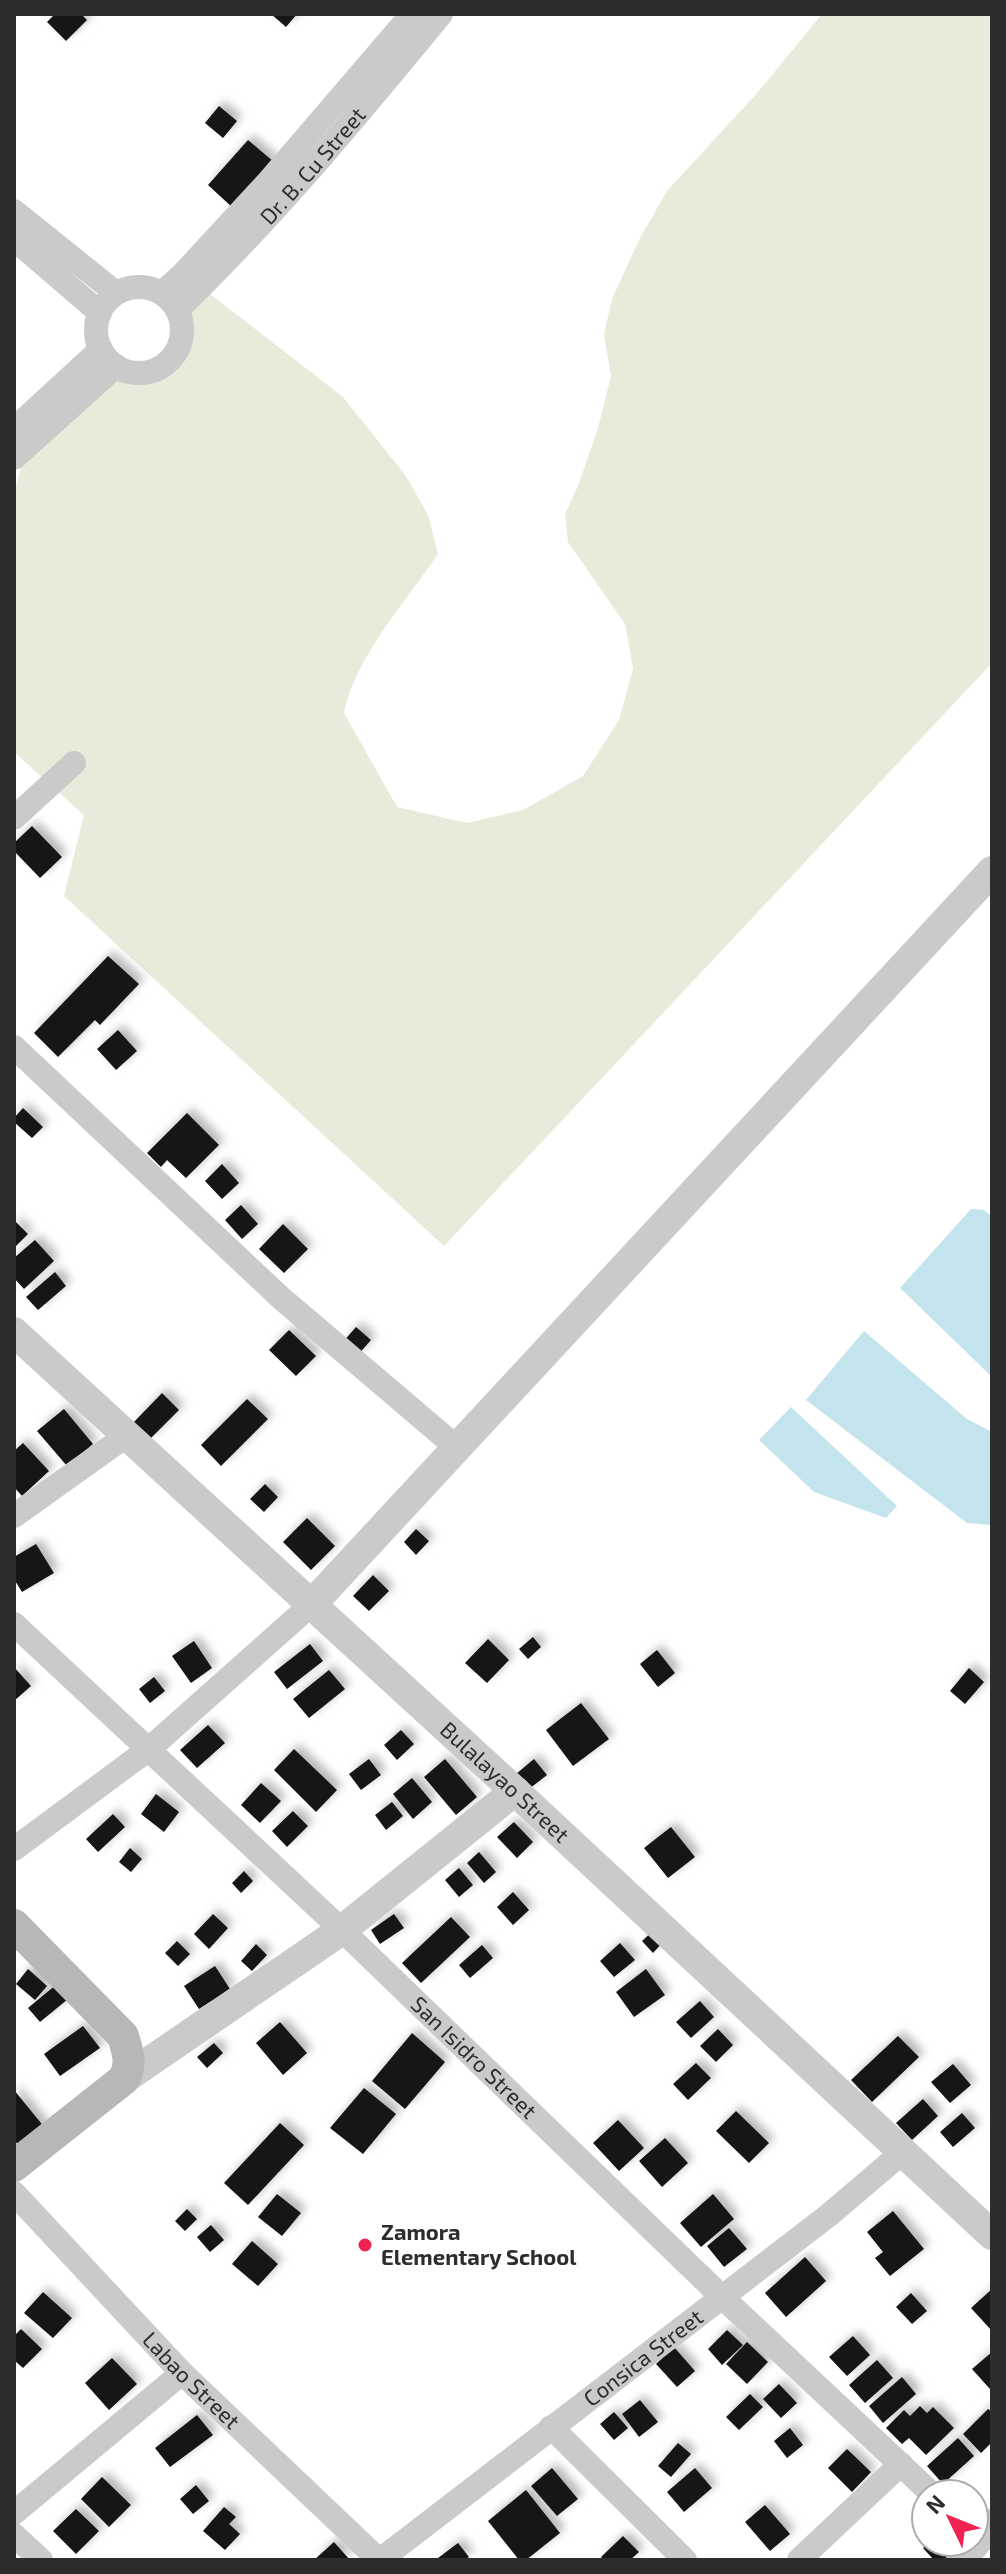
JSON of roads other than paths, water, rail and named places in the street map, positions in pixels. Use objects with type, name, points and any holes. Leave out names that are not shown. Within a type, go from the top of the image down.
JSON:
[{"type":"main road","points":[[14,1925],[123,2036],[129,2056],[124,2079],[14,2166]]},
{"type":"street","name":"Dr. B. Cu Street","points":[[170,302],[182,275],[268,182],[412,14]]},
{"type":"street","name":"Dr. B. Cu Street","points":[[170,302],[236,254],[441,14]]},
{"type":"street","points":[[14,211],[116,293]]},
{"type":"street","points":[[14,239],[100,313]]},
{"type":"street","points":[[141,287],[170,302],[182,331],[175,352],[168,361],[148,371],[137,372],[108,358],[96,328],[100,313],[116,293],[141,287]]},
{"type":"street","points":[[14,429],[108,358]]},
{"type":"street","points":[[14,458],[108,358]]},
{"type":"street","points":[[14,818],[74,763]]},
{"type":"street","points":[[14,1849],[149,1749],[312,1604],[455,1446],[992,871]]},
{"type":"street","points":[[14,1047],[281,1298],[455,1446]]},
{"type":"street","name":"Bulalayao Street","points":[[14,1332],[515,1791],[992,2235]]},
{"type":"street","points":[[14,1516],[126,1436]]},
{"type":"street","name":"San Isidro Street","points":[[14,1624],[342,1930],[722,2297],[915,2478]]},
{"type":"street","points":[[124,2079],[342,1930],[515,1791]]},
{"type":"street","name":"Consica Street","points":[[379,2560],[829,2215],[904,2151]]},
{"type":"street","name":"Labao Street","points":[[14,2193],[182,2373],[379,2560]]},
{"type":"street","points":[[14,2513],[182,2373]]},
{"type":"street","points":[[551,2427],[685,2560]]},
{"type":"street","points":[[799,2560],[901,2464]]},
{"type":"street","points":[[14,2535],[41,2560]]},
{"type":"water","points":[[971,1209],[984,1210],[992,1217],[992,1377],[900,1288]]},
{"type":"water","points":[[864,1331],[967,1419],[992,1432],[992,1525],[967,1523],[806,1400]]},
{"type":"water","points":[[791,1407],[897,1506],[886,1518],[814,1492],[759,1440]]},
{"type":"place","name":"Zamora Elementary School","points":[[365,2245]]}]
